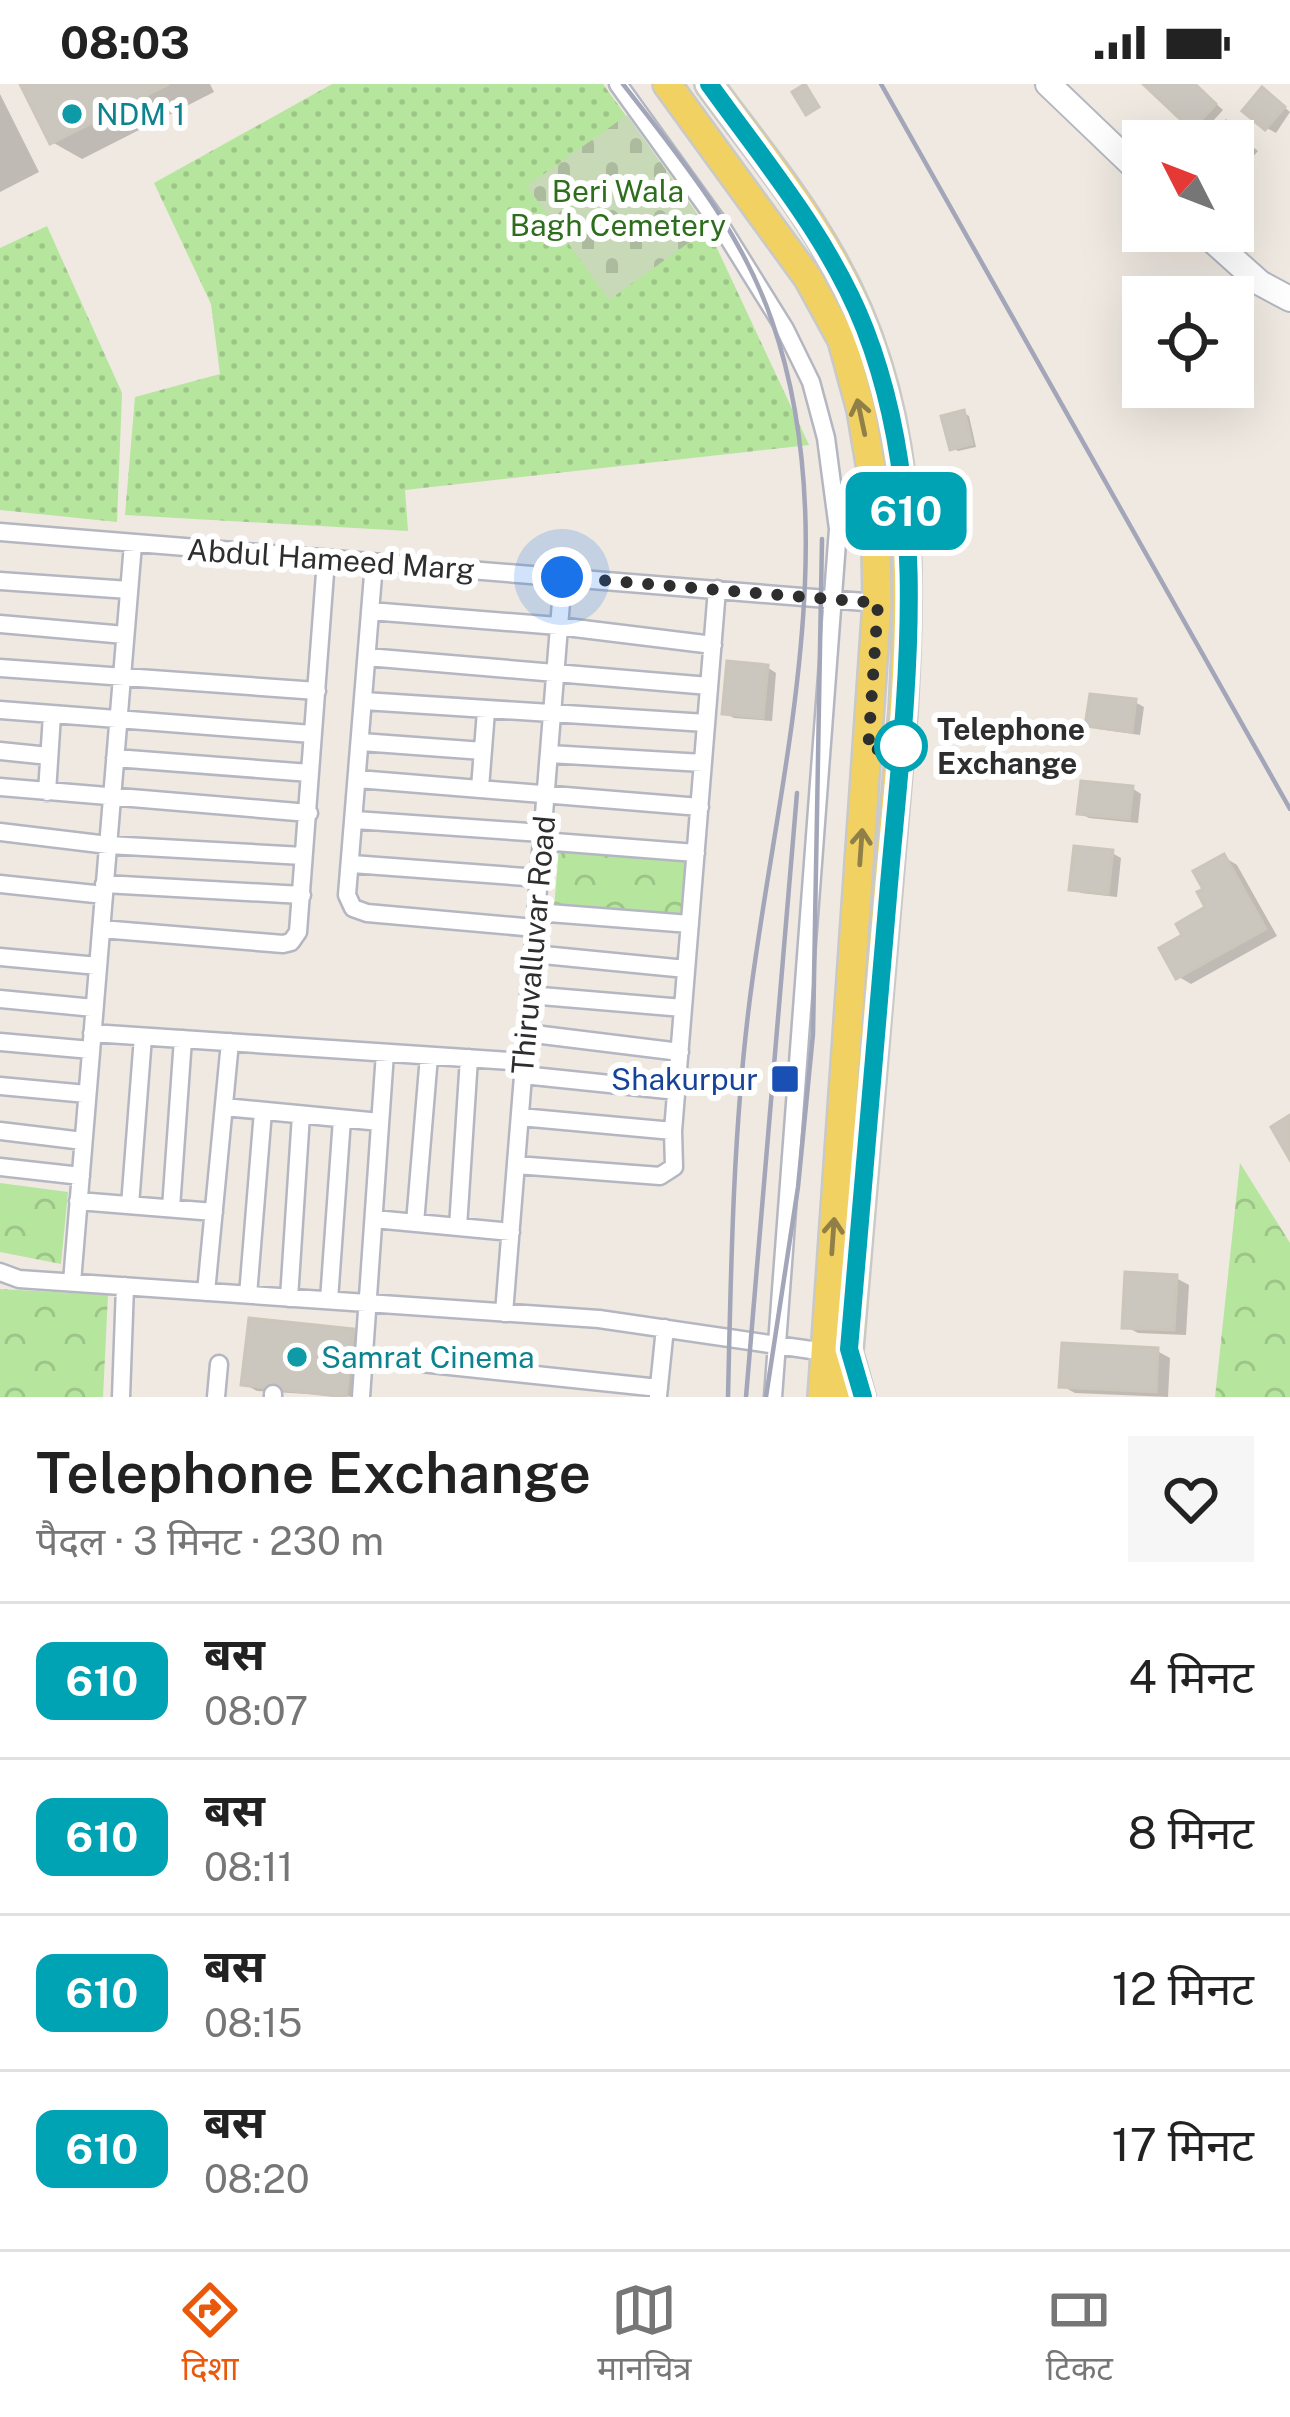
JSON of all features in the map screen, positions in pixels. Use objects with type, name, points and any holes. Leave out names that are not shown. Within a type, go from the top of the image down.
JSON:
[{"type":"main road","points":[[667,84],[808,278],[842,340],[861,410],[875,493],[878,603],[837,1351],[845,1397]]},
{"type":"main road","points":[[709,84],[831,256],[865,328],[889,402],[905,488],[910,598],[904,712],[837,1351],[822,1397]]},
{"type":"main road","points":[[1048,84],[1122,155]]},
{"type":"main road","points":[[1065,84],[1122,137]]},
{"type":"main road","points":[[1225,252],[1260,283],[1283,294]]},
{"type":"main road","points":[[1245,252],[1283,294]]},
{"type":"main road","points":[[806,1397],[837,1351]]},
{"type":"main road","points":[[837,1351],[863,1397]]},
{"type":"street","points":[[618,84],[724,231],[785,329],[811,382],[826,438],[838,530],[773,1397]]},
{"type":"street","name":"Abdul Hameed Marg","points":[[0,532],[878,603]]},
{"type":"street","points":[[72,1282],[133,544]]},
{"type":"street","points":[[101,929],[283,944],[298,932],[326,560]]},
{"type":"street","points":[[374,563],[347,895],[353,908],[367,913],[690,924]]},
{"type":"street","name":"Thiruvalluvar Road","points":[[504,1312],[562,577]]},
{"type":"street","points":[[0,581],[129,590]]},
{"type":"street","points":[[516,1166],[668,1174],[674,1167],[676,1091],[717,589]]},
{"type":"street","points":[[370,611],[559,626],[713,645]]},
{"type":"street","points":[[0,624],[125,635]]},
{"type":"street","points":[[367,657],[710,686]]},
{"type":"street","points":[[0,668],[317,691]]},
{"type":"street","points":[[364,701],[706,723]]},
{"type":"street","points":[[0,710],[312,734]]},
{"type":"street","points":[[480,788],[486,711]]},
{"type":"street","points":[[47,792],[52,715]]},
{"type":"street","points":[[361,742],[483,751]]},
{"type":"street","points":[[0,751],[50,756]]},
{"type":"street","points":[[549,754],[703,763]]},
{"type":"street","points":[[115,758],[310,773]]},
{"type":"street","points":[[358,779],[700,807]]},
{"type":"street","points":[[0,787],[309,813]]},
{"type":"street","points":[[355,820],[696,853]]},
{"type":"street","points":[[0,832],[303,856]]},
{"type":"street","points":[[352,864],[538,878]]},
{"type":"street","points":[[0,884],[302,895]]},
{"type":"street","points":[[533,954],[686,969]]},
{"type":"street","points":[[0,957],[98,966]]},
{"type":"street","points":[[530,995],[683,1007]]},
{"type":"street","points":[[0,999],[94,1008]]},
{"type":"street","points":[[526,1033],[680,1052]]},
{"type":"street","points":[[0,1042],[143,1036],[469,1058],[676,1091]]},
{"type":"street","points":[[130,1205],[143,1036]]},
{"type":"street","points":[[171,1208],[183,1039]]},
{"type":"street","points":[[206,1292],[230,1042]]},
{"type":"street","points":[[361,1397],[385,1053]]},
{"type":"street","points":[[415,1223],[428,1056]]},
{"type":"street","points":[[458,1227],[469,1058]]},
{"type":"street","points":[[0,1086],[87,1094]]},
{"type":"street","points":[[224,1107],[380,1122]]},
{"type":"street","points":[[248,1295],[262,1111]]},
{"type":"street","points":[[289,1298],[301,1115]]},
{"type":"street","points":[[520,1117],[674,1131]]},
{"type":"street","points":[[329,1300],[342,1119]]},
{"type":"street","points":[[0,1130],[83,1141]]},
{"type":"street","points":[[0,1167],[81,1176]]},
{"type":"street","points":[[79,1201],[214,1211]]},
{"type":"street","points":[[374,1219],[511,1232]]},
{"type":"street","points":[[0,1272],[19,1279],[504,1312],[837,1351]]},
{"type":"street","points":[[121,1397],[125,1286]]},
{"type":"street","points":[[364,1357],[658,1392],[665,1328]]},
{"type":"street","points":[[216,1397],[219,1364]]},
{"type":"green space","points":[[332,84],[603,84],[708,229],[809,445],[405,490],[408,531],[125,515],[135,397],[220,374],[211,304],[154,183]]},
{"type":"green space","name":"Beri Wala Bagh Cemetery","points":[[627,115],[708,229],[609,300],[527,186]]},
{"type":"green space","points":[[47,226],[122,393],[117,522],[0,510],[0,248]]},
{"type":"green space","points":[[559,848],[688,859],[683,919],[554,909]]},
{"type":"green space","points":[[1240,1163],[1290,1243],[1290,1397],[1215,1397]]},
{"type":"green space","points":[[0,1183],[68,1192],[61,1264],[0,1252]]},
{"type":"green space","points":[[0,1289],[108,1295],[103,1397],[0,1397]]},
{"type":"building","name":"NDM 1","points":[[20,84],[169,84],[50,144]]},
{"type":"building","points":[[805,84],[819,107],[806,115],[792,92]]},
{"type":"building","points":[[1143,84],[1195,84],[1216,104],[1201,120],[1181,120]]},
{"type":"building","points":[[1262,87],[1285,107],[1265,130],[1242,111]]},
{"type":"building","points":[[964,410],[972,444],[950,450],[941,416]]},
{"type":"building","points":[[727,661],[768,665],[763,718],[722,714]]},
{"type":"building","points":[[1090,694],[1136,699],[1132,732],[1085,726]]},
{"type":"building","points":[[1081,781],[1133,786],[1129,819],[1077,814]]},
{"type":"building","points":[[1074,846],[1113,850],[1108,894],[1069,890]]},
{"type":"building","points":[[1224,854],[1266,929],[1176,979],[1159,948],[1182,935],[1176,924],[1205,907],[1197,892],[1203,889],[1193,871]]},
{"type":"building","points":[[1290,1115],[1290,1160],[1271,1127]]},
{"type":"building","points":[[1125,1272],[1177,1275],[1174,1330],[1122,1328]]},
{"type":"building","name":"Samrat Cinema","points":[[249,1318],[354,1329],[346,1397],[241,1385]]},
{"type":"building","points":[[1062,1343],[1158,1348],[1156,1392],[1059,1387]]},
{"type":"railway","points":[[623,84],[708,196],[759,288],[794,404],[804,490],[799,663],[739,1104],[728,1397]]},
{"type":"railway","points":[[881,84],[1290,809]]},
{"type":"railway","points":[[766,1397],[798,1187],[813,1034],[822,539]]},
{"type":"railway","points":[[746,1397],[797,793]]},
{"type":"bus line","name":"610","points":[[709,84],[831,256],[865,328],[889,402],[905,488],[910,598],[904,712],[849,1349],[863,1397]]},
{"type":"place","name":"NDM 1","points":[[72,114]]},
{"type":"place","name":"Telephone Exchange","points":[[901,746]]},
{"type":"place","name":"Shakurpur","points":[[785,1079]]},
{"type":"place","name":"Samrat Cinema","points":[[297,1357]]},
{"type":"route","points":[[562,577],[878,603],[868,751],[901,746]]}]
